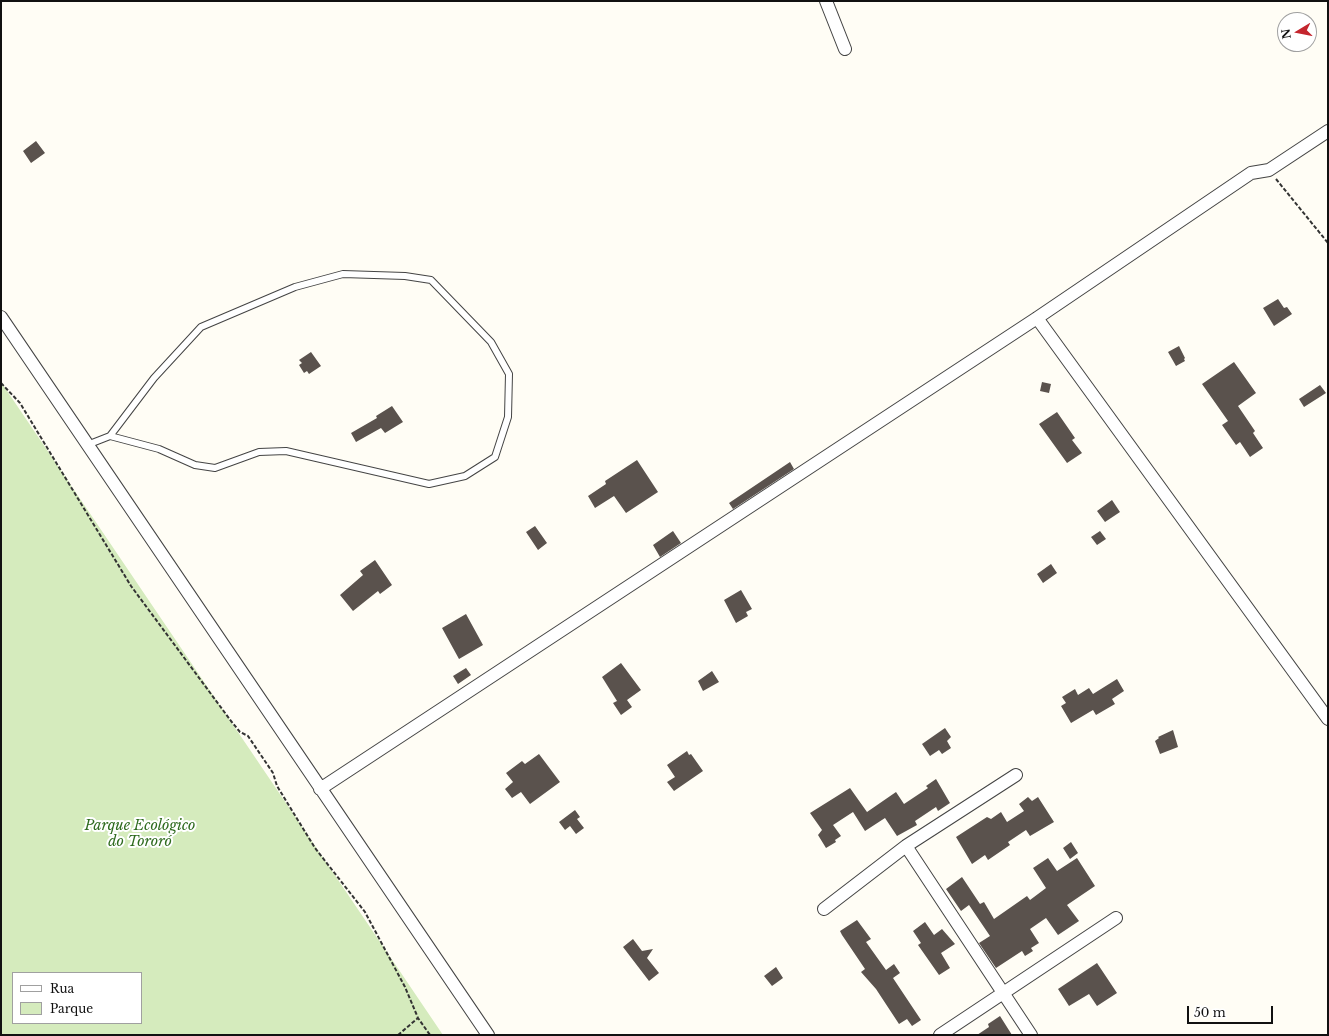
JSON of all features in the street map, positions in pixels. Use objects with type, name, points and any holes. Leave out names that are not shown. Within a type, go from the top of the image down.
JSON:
[{"type":"street","points":[[826,1],[845,49]]},
{"type":"street","points":[[320,789],[1037,318],[1251,173],[1269,170],[1328,131]]},
{"type":"street","points":[[1,317],[488,1035]]},
{"type":"street","points":[[1037,318],[1328,719]]},
{"type":"street","points":[[824,909],[906,846],[1016,775]]},
{"type":"street","points":[[906,846],[1031,1035]]},
{"type":"street","points":[[940,1035],[1116,918]]},
{"type":"lane","points":[[87,445],[110,436],[154,378],[201,327],[296,287],[343,274],[405,276],[431,280],[491,342],[509,374],[508,417],[495,457],[465,476],[429,484],[286,451],[259,452],[215,468],[195,465],[159,449],[110,436]]},
{"type":"path","points":[[1269,170],[1328,243]]},
{"type":"path","points":[[1,383],[20,403],[131,586],[231,721],[240,732],[248,736],[274,773],[278,786],[315,848],[364,912],[405,987],[418,1018],[430,1035]]},
{"type":"path","points":[[398,1035],[418,1018]]},
{"type":"green space","name":"Parque Ecológico do Tororó","points":[[1,382],[443,1035],[1,1035]]},
{"type":"building","points":[[36,141],[45,153],[31,163],[23,151]]},
{"type":"building","points":[[1278,299],[1284,308],[1287,307],[1292,314],[1274,326],[1263,308]]},
{"type":"building","points":[[1179,346],[1185,361],[1176,366],[1168,352]]},
{"type":"building","points":[[311,352],[321,366],[309,374],[307,371],[304,373],[299,365],[302,363],[299,360]]},
{"type":"building","points":[[1234,362],[1256,393],[1238,406],[1255,431],[1253,433],[1263,448],[1250,457],[1240,442],[1236,445],[1222,425],[1228,421],[1202,384]]},
{"type":"building","points":[[1042,382],[1051,384],[1049,393],[1040,391]]},
{"type":"building","points":[[1320,385],[1326,393],[1304,407],[1299,399]]},
{"type":"building","points":[[392,406],[403,422],[385,433],[381,428],[356,442],[351,433],[377,418],[376,416]]},
{"type":"building","points":[[1057,412],[1075,438],[1072,440],[1082,453],[1067,463],[1039,424]]},
{"type":"building","points":[[637,460],[658,492],[626,513],[614,496],[595,508],[588,496],[606,484],[605,481]]},
{"type":"building","points":[[790,462],[794,469],[733,509],[729,503]]},
{"type":"building","points":[[1112,500],[1120,512],[1105,522],[1097,511]]},
{"type":"building","points":[[535,526],[547,543],[538,550],[526,532]]},
{"type":"building","points":[[673,531],[681,543],[660,557],[653,545]]},
{"type":"building","points":[[1100,531],[1106,539],[1097,545],[1091,537]]},
{"type":"building","points":[[375,560],[392,585],[380,594],[378,591],[353,611],[340,595],[363,575],[360,571]]},
{"type":"building","points":[[1051,564],[1057,573],[1043,583],[1037,574]]},
{"type":"building","points":[[741,590],[752,609],[746,612],[748,616],[736,623],[724,600]]},
{"type":"building","points":[[466,614],[483,645],[459,659],[442,628]]},
{"type":"building","points":[[621,663],[641,690],[627,700],[632,707],[621,715],[613,703],[617,701],[602,677]]},
{"type":"building","points":[[466,668],[471,675],[458,684],[453,676]]},
{"type":"building","points":[[712,671],[719,682],[703,691],[698,681]]},
{"type":"building","points":[[1117,679],[1124,691],[1112,699],[1115,704],[1096,715],[1093,710],[1071,723],[1061,706],[1066,703],[1062,697],[1075,689],[1078,695],[1089,688],[1093,694]]},
{"type":"building","points":[[945,728],[951,737],[947,741],[951,748],[942,754],[939,750],[930,756],[922,744]]},
{"type":"building","points":[[1173,730],[1178,747],[1160,754],[1155,741],[1159,738],[1158,737]]},
{"type":"building","points":[[687,751],[689,755],[691,754],[703,771],[674,791],[667,782],[675,777],[667,765]]},
{"type":"building","points":[[539,754],[560,782],[530,804],[521,792],[512,798],[505,789],[513,782],[506,773],[522,761],[525,764]]},
{"type":"building","points":[[936,779],[950,803],[938,811],[936,807],[915,821],[917,825],[897,836],[885,818],[865,831],[853,812],[833,825],[841,836],[835,840],[836,842],[826,848],[818,835],[822,830],[810,813],[850,788],[867,812],[896,792],[904,804],[928,788],[926,786]]},
{"type":"building","points":[[1028,797],[1032,801],[1038,797],[1054,822],[1030,836],[1026,830],[1008,842],[1010,845],[988,860],[985,855],[972,864],[956,837],[987,817],[991,819],[1001,812],[1007,822],[1024,811],[1019,804]]},
{"type":"building","points":[[575,810],[580,817],[577,819],[584,828],[576,834],[570,826],[565,830],[559,822]]},
{"type":"building","points":[[1071,842],[1078,853],[1070,859],[1063,848]]},
{"type":"building","points":[[1048,858],[1057,871],[1077,858],[1095,886],[1067,905],[1079,921],[1058,935],[1046,918],[1030,929],[1039,943],[1031,948],[1033,951],[1025,956],[1022,951],[996,968],[979,943],[990,936],[969,905],[961,911],[946,889],[962,877],[980,904],[984,902],[994,919],[1027,896],[1030,900],[1046,888],[1033,868]]},
{"type":"building","points":[[857,920],[871,939],[866,942],[886,970],[894,964],[900,973],[893,978],[921,1020],[912,1026],[907,1019],[899,1024],[876,989],[861,972],[865,969],[840,931]]},
{"type":"building","points":[[925,922],[934,935],[942,929],[955,944],[941,953],[950,968],[939,975],[918,945],[921,943],[913,931]]},
{"type":"building","points":[[633,939],[642,951],[653,949],[647,958],[659,973],[649,981],[623,947]]},
{"type":"building","points":[[1097,963],[1117,993],[1097,1006],[1089,994],[1069,1006],[1058,989]]},
{"type":"building","points":[[776,967],[783,978],[772,986],[764,976]]},
{"type":"building","points":[[1000,1016],[1012,1035],[977,1035],[989,1027],[988,1024]]}]
